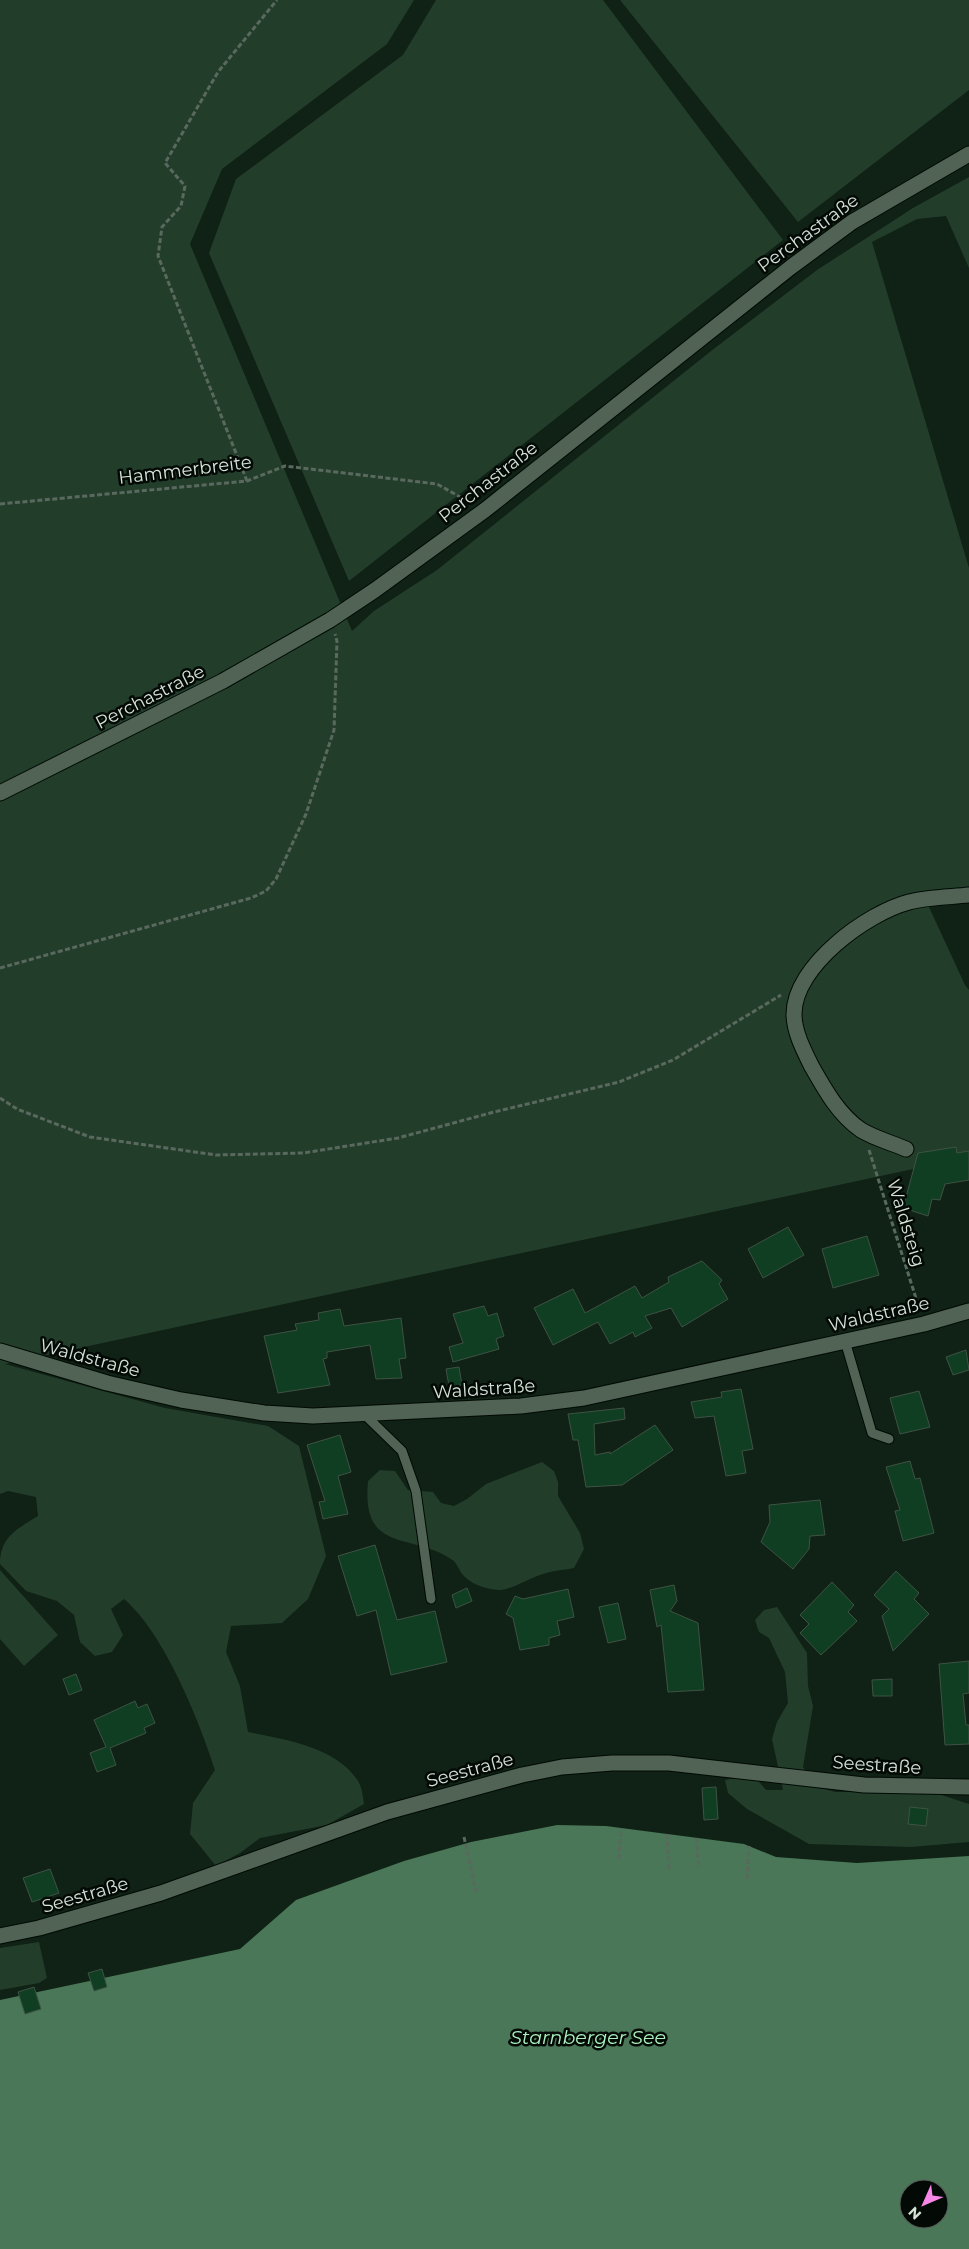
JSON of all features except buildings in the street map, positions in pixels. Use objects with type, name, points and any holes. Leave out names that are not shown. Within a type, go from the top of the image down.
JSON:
[{"type":"street","name":"Perchastraße","points":[[0,793],[223,681],[330,620],[375,590],[485,510],[790,267],[852,222],[969,154]]},
{"type":"street","points":[[906,1149],[861,1130],[831,1099],[800,1041],[794,1012],[803,982],[823,957],[857,927],[908,902],[969,895]]},
{"type":"street","name":"Waldstraße","points":[[0,1351],[106,1383],[182,1400],[264,1413],[313,1416],[364,1414],[521,1406],[584,1398],[924,1324],[969,1311]]},
{"type":"street","name":"Seestraße","points":[[0,1936],[39,1928],[162,1893],[388,1812],[522,1775],[562,1767],[612,1762],[669,1763],[864,1785],[969,1787]]},
{"type":"lane","points":[[845,1341],[872,1434],[889,1439]]},
{"type":"lane","points":[[364,1414],[402,1451],[416,1491],[431,1599]]},
{"type":"path","points":[[247,480],[158,256],[162,228],[181,206],[185,186],[165,162],[218,72],[277,0]]},
{"type":"path","name":"Hammerbreite","points":[[0,504],[247,480],[285,466],[437,484],[485,510]]},
{"type":"path","points":[[0,968],[251,898],[266,891],[276,879],[306,814],[334,730],[337,641],[330,620]]},
{"type":"path","points":[[0,1098],[17,1109],[90,1137],[216,1155],[303,1153],[398,1138],[494,1112],[619,1082],[673,1060],[803,982]]},
{"type":"path","name":"Waldsteig","points":[[861,1130],[924,1324]]},
{"type":"path","points":[[619,1859],[621,1828]]},
{"type":"path","points":[[667,1834],[669,1870]]},
{"type":"path","points":[[464,1837],[476,1892]]},
{"type":"path","points":[[696,1838],[698,1868]]},
{"type":"path","points":[[747,1879],[749,1846]]},
{"type":"shaded area","points":[[0,0],[414,0],[387,44],[222,169],[190,244],[352,631],[374,611],[437,570],[711,351],[817,270],[913,208],[969,177],[969,268],[946,216],[917,219],[872,242],[969,568],[969,888],[923,894],[969,990],[969,1157],[5,1364],[165,1408],[268,1426],[299,1446],[326,1556],[308,1599],[282,1623],[231,1626],[226,1652],[240,1686],[248,1732],[309,1746],[337,1760],[349,1769],[358,1781],[364,1804],[327,1825],[260,1838],[240,1853],[216,1866],[190,1834],[193,1803],[215,1770],[190,1703],[153,1633],[139,1614],[124,1599],[111,1609],[123,1635],[112,1652],[95,1656],[80,1642],[74,1615],[57,1601],[26,1591],[0,1564],[6,1540],[38,1516],[36,1497],[8,1491],[0,1494]]},
{"type":"shaded area","points":[[436,0],[603,0],[783,240],[349,581],[209,253],[236,179],[403,55]]},
{"type":"shaded area","points":[[620,0],[969,0],[969,90],[798,222]]},
{"type":"shaded area","points":[[542,1462],[554,1471],[558,1482],[558,1496],[580,1533],[584,1549],[574,1568],[544,1574],[505,1589],[486,1588],[468,1580],[451,1559],[435,1551],[392,1537],[380,1531],[372,1520],[368,1504],[368,1481],[380,1470],[395,1471],[408,1490],[433,1492],[441,1503],[454,1506],[467,1499],[486,1484]]},
{"type":"shaded area","points":[[0,1570],[58,1635],[24,1666],[0,1639]]},
{"type":"shaded area","points":[[777,1607],[807,1653],[808,1686],[813,1706],[803,1767],[816,1787],[836,1792],[929,1791],[969,1804],[969,1842],[911,1847],[809,1844],[747,1809],[728,1793],[725,1780],[753,1775],[766,1790],[783,1790],[772,1739],[777,1722],[788,1703],[785,1672],[769,1638],[759,1632],[755,1620],[764,1610]]},
{"type":"shaded area","points":[[39,1942],[47,1978],[39,1983],[0,1990],[0,1948]]},
{"type":"water","name":"Starnberger See","points":[[557,1825],[606,1826],[744,1844],[776,1857],[857,1863],[969,1856],[969,2249],[0,2249],[0,2000],[240,1949],[296,1900],[404,1861],[471,1842]]}]
